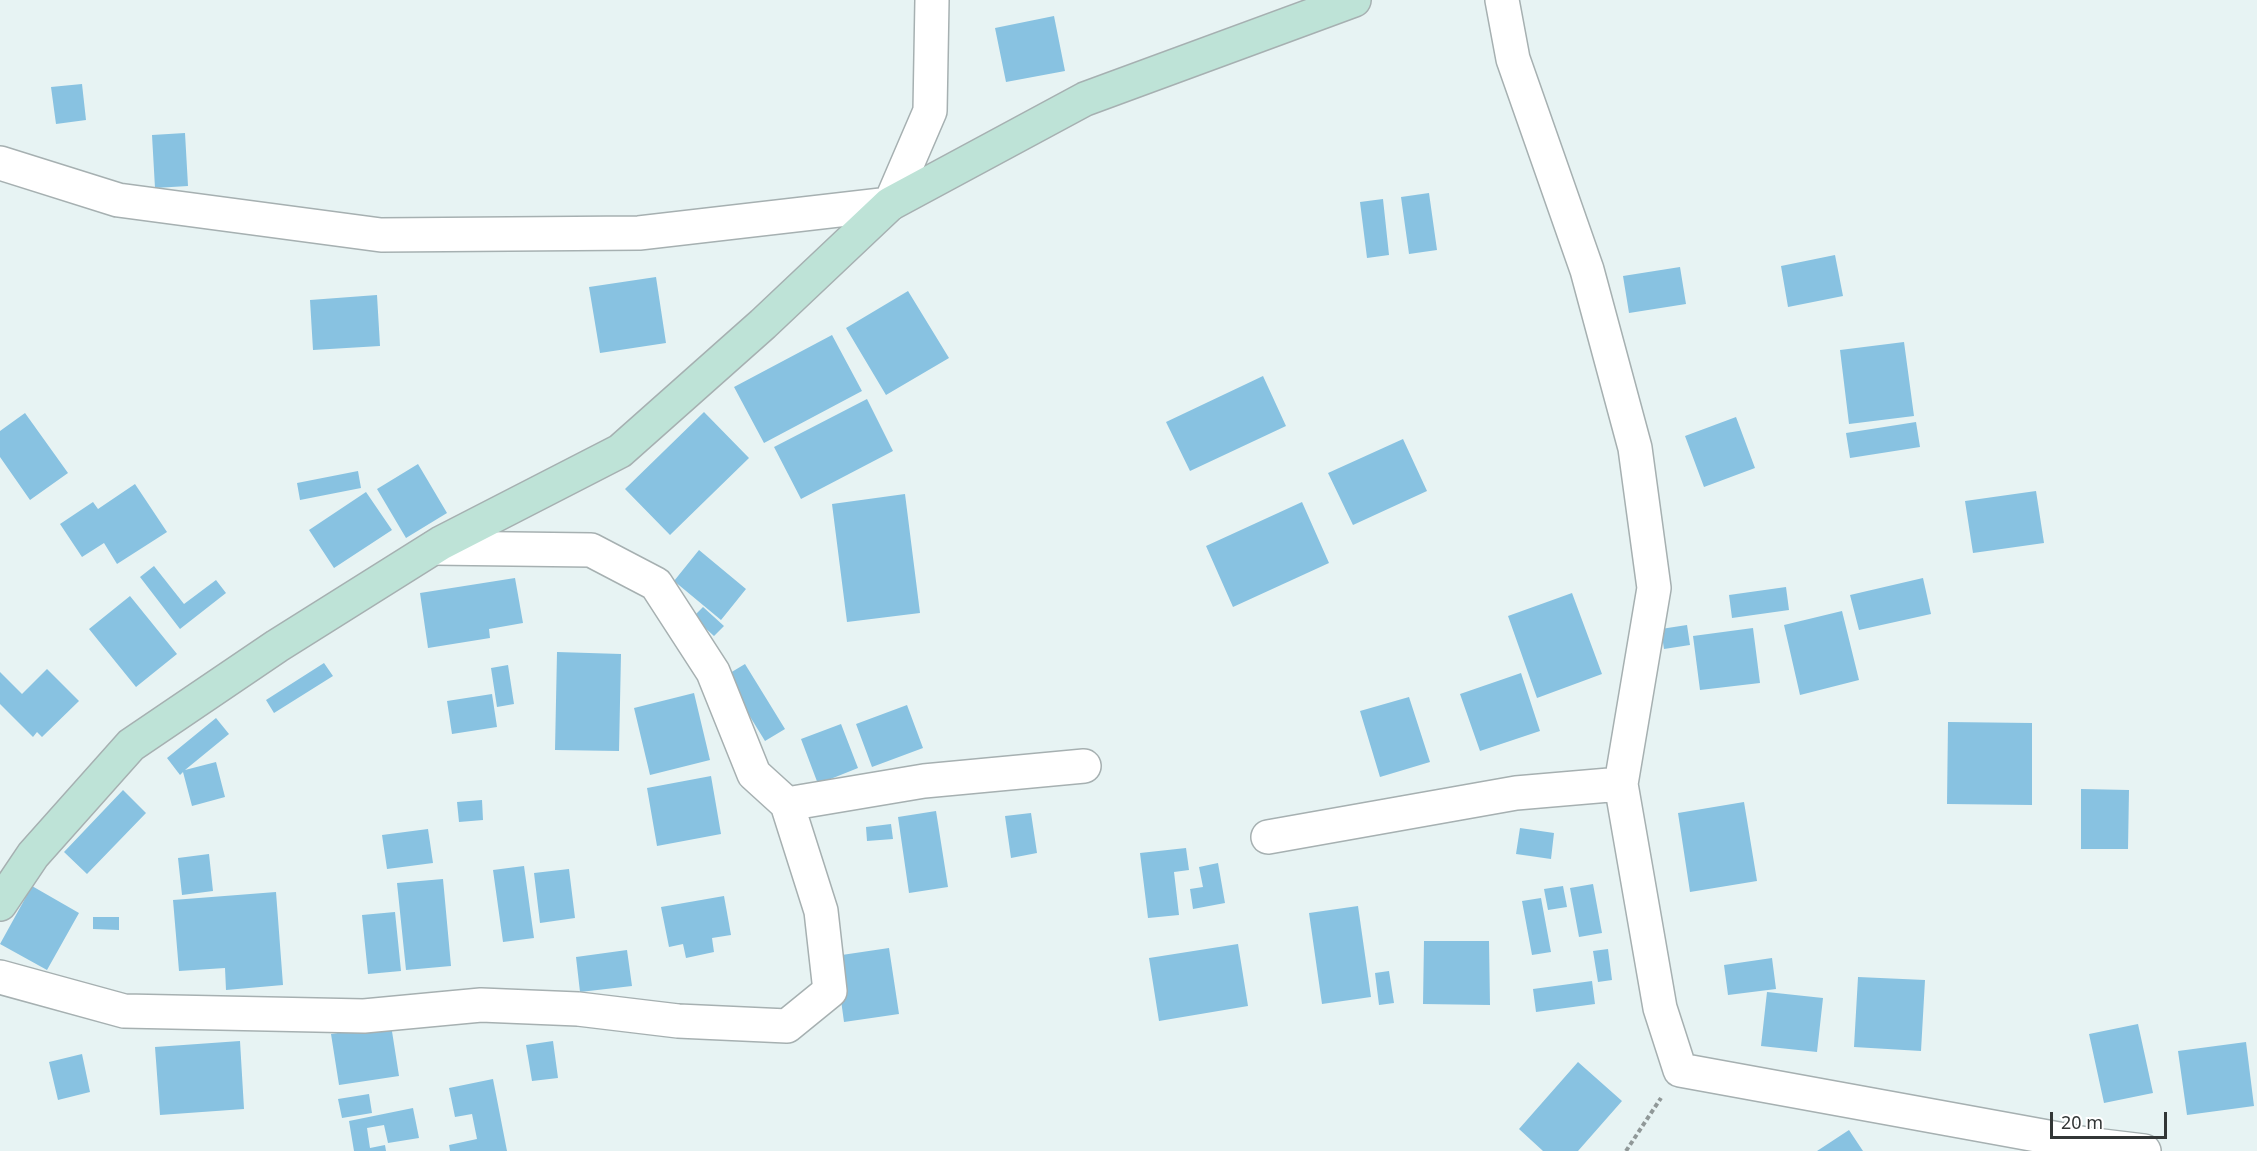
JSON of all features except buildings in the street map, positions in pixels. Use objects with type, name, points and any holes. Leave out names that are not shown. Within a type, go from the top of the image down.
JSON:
[{"type":"street","points":[[890,204],[930,111],[932,0]]},
{"type":"street","points":[[0,904],[33,855],[131,745],[277,646],[434,548],[620,451],[763,324],[890,204],[1085,99],[1353,0]]},
{"type":"street","points":[[1502,0],[1513,60],[1587,270],[1635,448],[1654,588],[1621,784],[1660,1008],[1680,1070],[2086,1144],[2144,1151]]},
{"type":"street","points":[[0,163],[118,200],[381,236],[639,233],[890,204]]},
{"type":"street","points":[[0,977],[124,1011],[364,1016],[481,1005],[578,1009],[678,1021],[787,1026],[830,991],[821,911],[787,804],[754,774],[713,672],[656,584],[591,550],[434,548]]},
{"type":"street","points":[[787,804],[924,781],[1084,766]]},
{"type":"street","points":[[1268,837],[1516,793],[1621,784]]},
{"type":"path","points":[[1626,1151],[1680,1070]]}]
